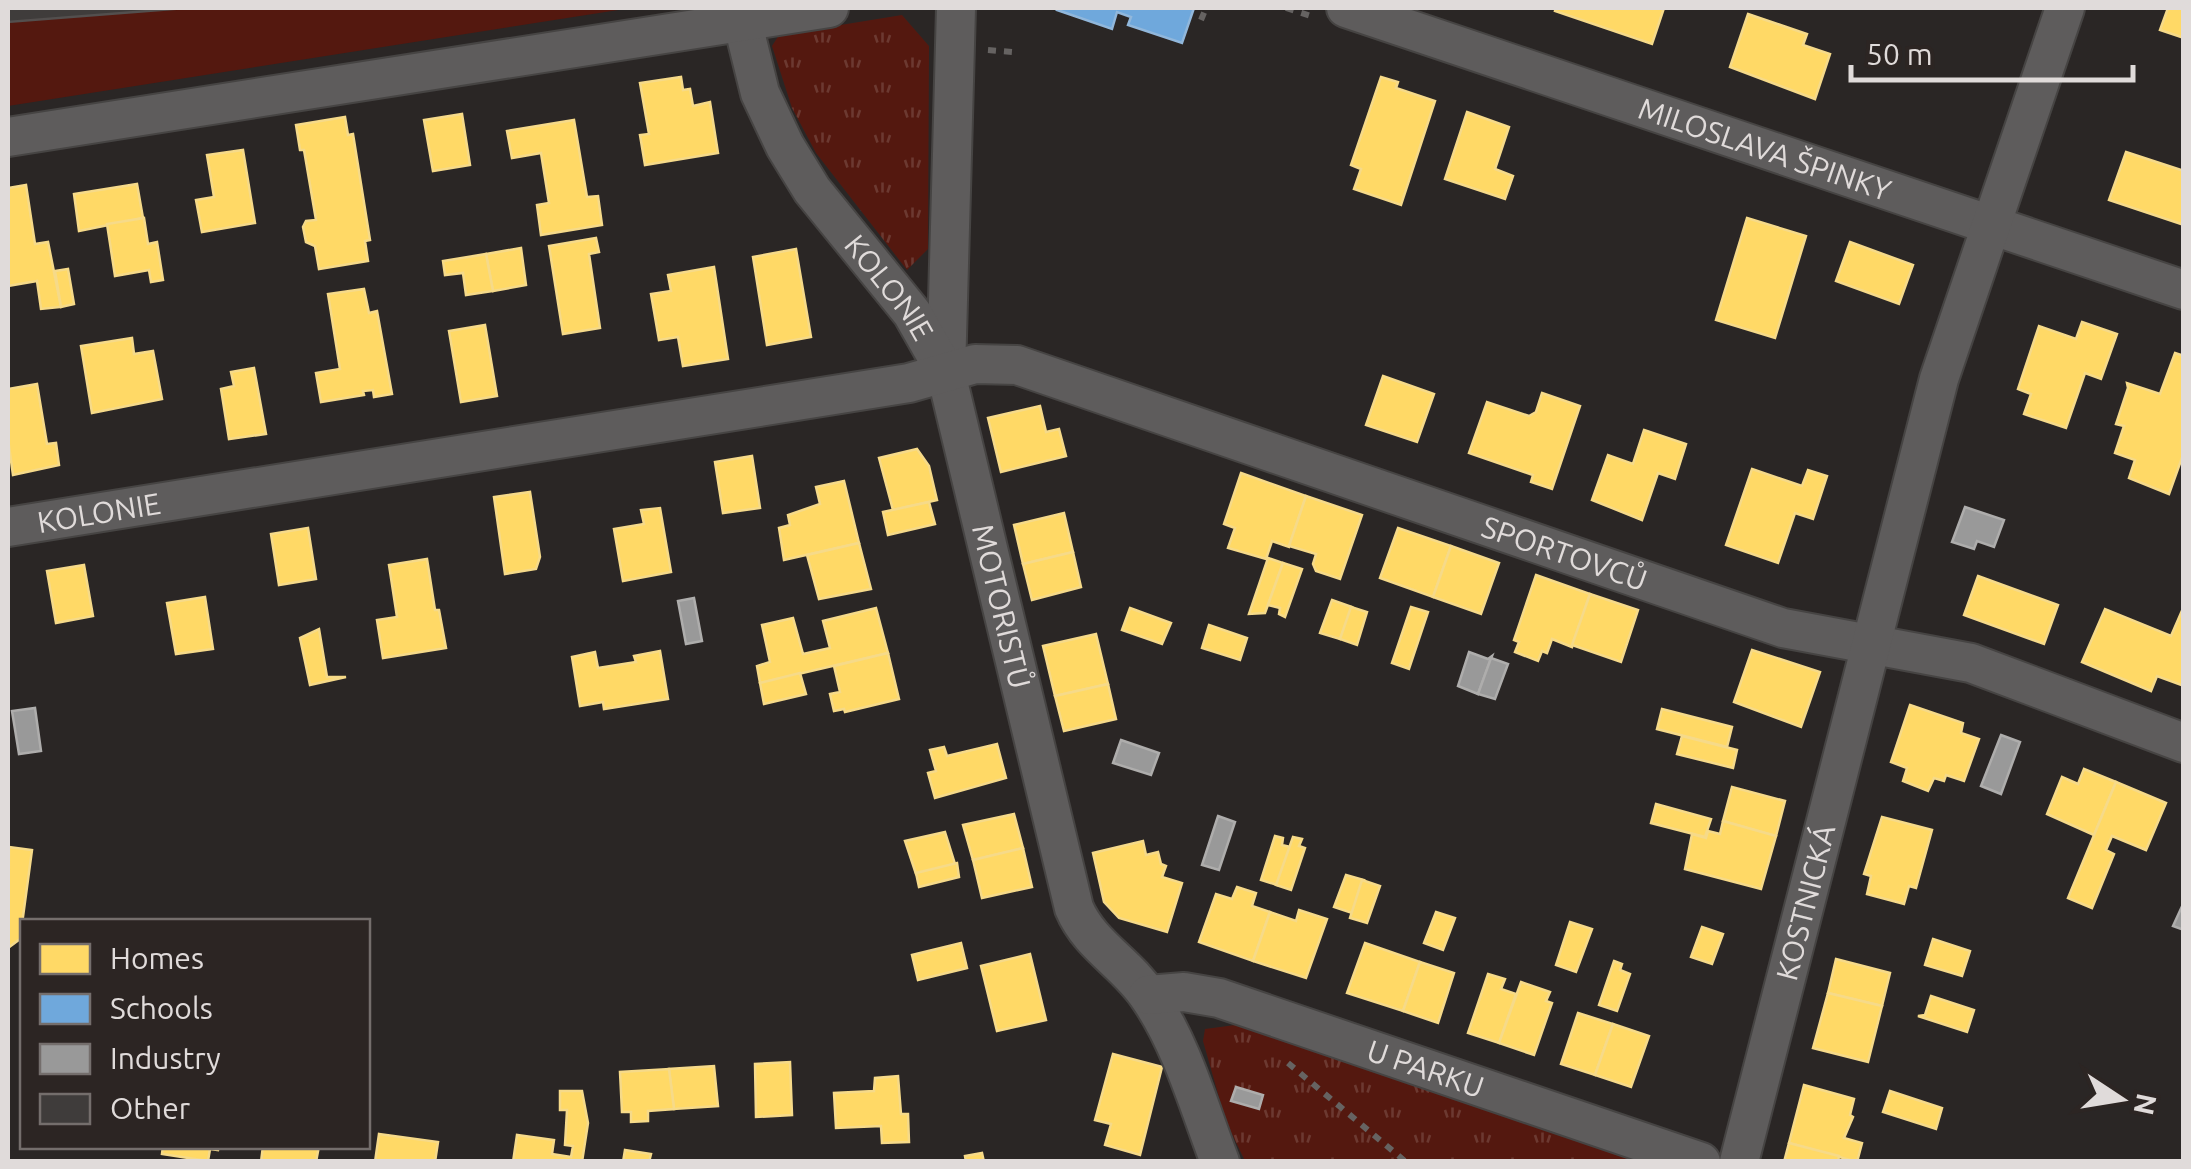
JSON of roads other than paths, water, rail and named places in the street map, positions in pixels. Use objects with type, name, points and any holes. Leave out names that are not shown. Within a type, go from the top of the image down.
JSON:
[{"type":"street","points":[[8,137],[829,8]]},
{"type":"street","name":"MOTORISTŮ","points":[[956,8],[946,373],[1074,908],[1092,939],[1124,966],[1162,1018],[1220,1162]]},
{"type":"street","name":"MILOSLAVA ŠPINKY","points":[[1346,8],[2184,290]]},
{"type":"street","name":"KOSTNICKÁ","points":[[1739,1162],[1940,379],[2065,8]]},
{"type":"street","name":"KOLONIE","points":[[8,527],[890,386],[946,373],[912,313],[812,190],[785,146],[760,92],[742,20]]},
{"type":"street","name":"SPORTOVCŮ","points":[[946,373],[975,364],[1018,366],[1762,620],[1871,646],[1971,662],[2184,744]]},
{"type":"street","name":"U PARKU","points":[[1148,995],[1184,992],[1219,998],[1701,1162]]}]
